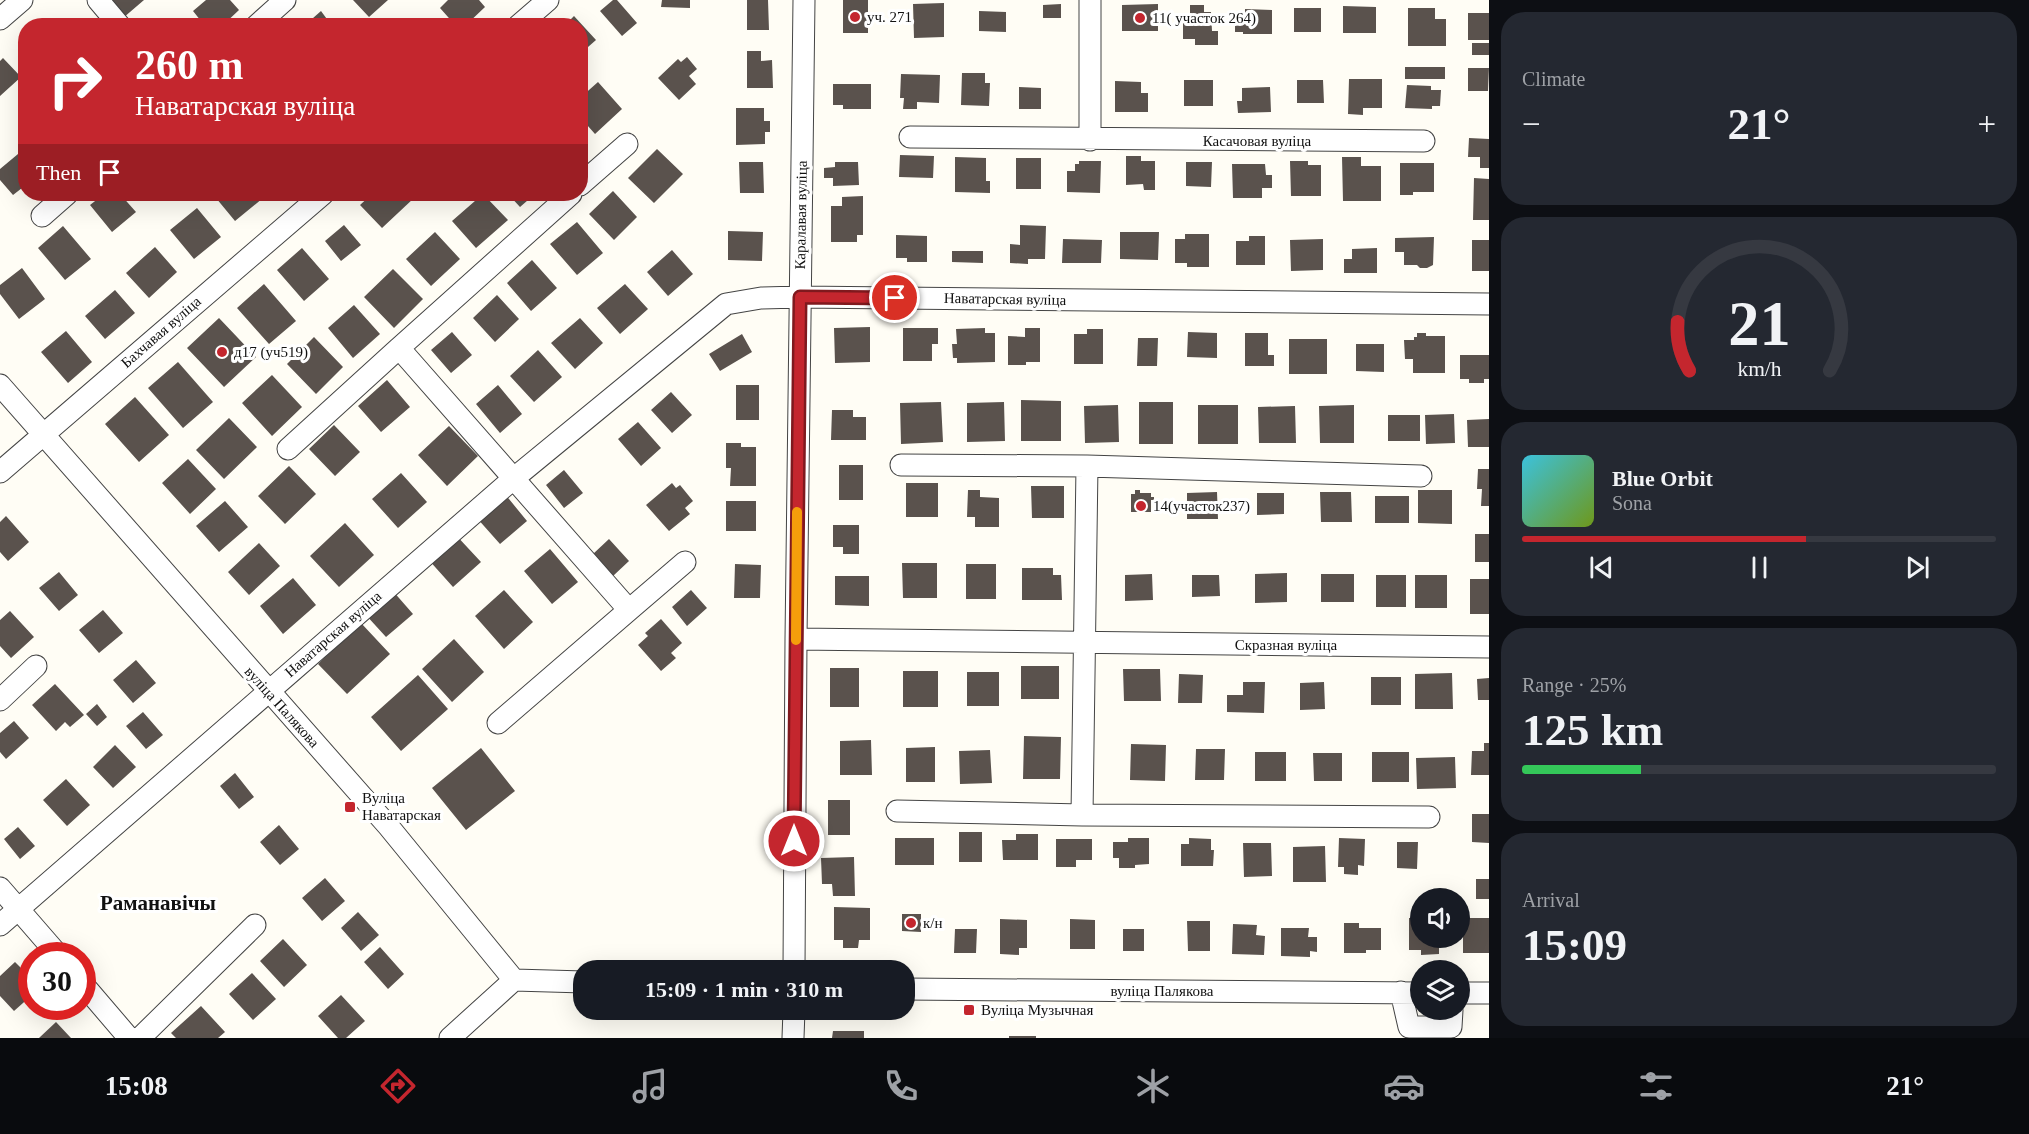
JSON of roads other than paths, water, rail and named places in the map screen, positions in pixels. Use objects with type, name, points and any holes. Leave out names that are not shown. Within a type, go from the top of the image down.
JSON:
[{"type":"street","points":[[0,19],[22,0]]},
{"type":"street","points":[[98,0],[113,18]]},
{"type":"street","points":[[265,18],[285,0]]},
{"type":"street","points":[[527,18],[548,0]]},
{"type":"street","name":"Каралавая вуліца","points":[[794,960],[804,0]]},
{"type":"street","points":[[1090,0],[1090,140]]},
{"type":"street","name":"Касачовая вуліца","points":[[910,137],[1424,141]]},
{"type":"street","points":[[588,178],[627,144]]},
{"type":"street","points":[[42,216],[59,201]]},
{"type":"street","name":"Бахчавая вуліца","points":[[0,472],[315,201]]},
{"type":"street","points":[[288,449],[563,201]]},
{"type":"street","name":"Наватарская вуліца","points":[[0,925],[513,479],[726,304],[761,298],[800,297],[1489,304]]},
{"type":"street","points":[[399,348],[629,610]]},
{"type":"street","name":"вуліца Палякова","points":[[0,385],[389,827],[514,980]]},
{"type":"street","points":[[901,465],[1087,466],[1421,476]]},
{"type":"street","points":[[1082,814],[1087,466]]},
{"type":"street","points":[[498,723],[685,562]]},
{"type":"street","name":"Скразная вуліца","points":[[796,639],[1489,646]]},
{"type":"street","points":[[0,700],[36,666]]},
{"type":"street","points":[[897,811],[1429,817]]},
{"type":"street","points":[[0,888],[47,942]]},
{"type":"street","points":[[140,1038],[255,925]]},
{"type":"street","points":[[450,1038],[514,980],[573,982]]},
{"type":"street","name":"вуліца Палякова","points":[[915,989],[1410,993]]},
{"type":"street","points":[[1470,993],[1489,993]]},
{"type":"street","points":[[96,999],[129,1038]]},
{"type":"street","points":[[1410,1010],[1409,1027],[1451,1027],[1451,1020]]},
{"type":"street","points":[[793,1038],[794,1020]]},
{"type":"place","name":"уч. 271","points":[[855,17]]},
{"type":"place","name":"11( участок 264)","points":[[1140,18]]},
{"type":"place","name":"д17 (уч519)","points":[[222,352]]},
{"type":"place","name":"14(участок237)","points":[[1141,506]]},
{"type":"place","name":"Вуліца Наватарская","points":[[350,807]]},
{"type":"place","name":"к/н","points":[[911,923]]},
{"type":"place","name":"Вуліца Музычная","points":[[969,1010]]},
{"type":"district","name":"Раманавічы","points":[[158,903]]}]
